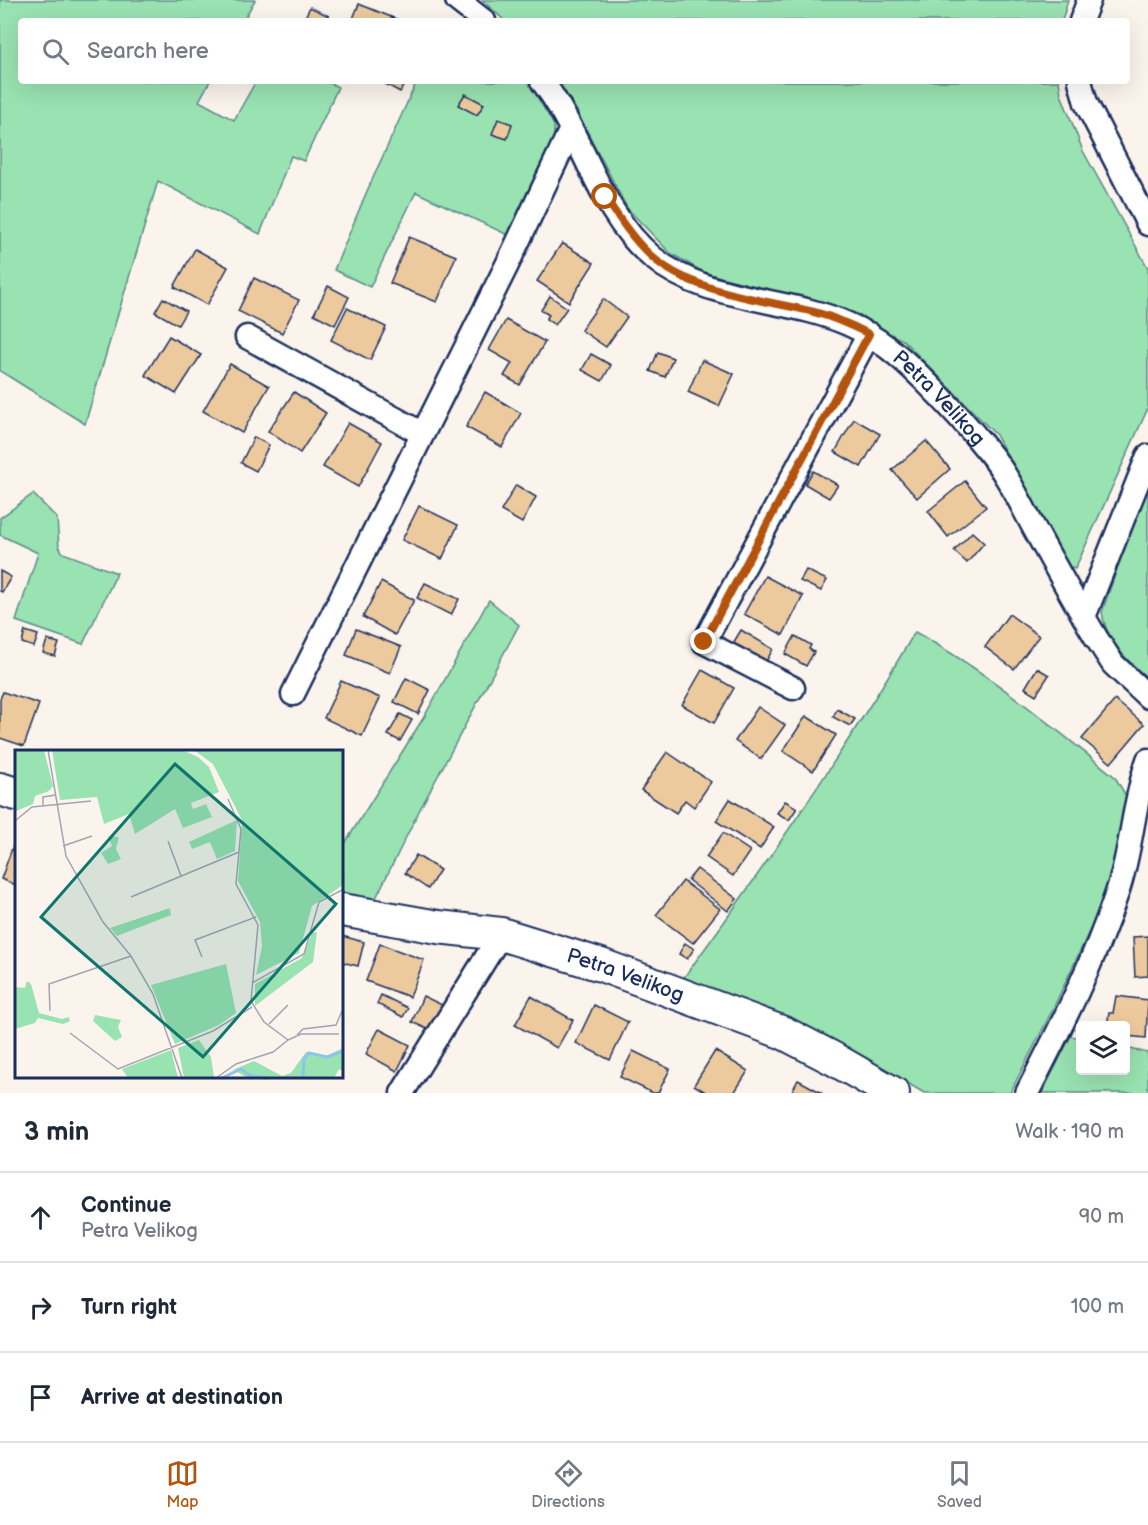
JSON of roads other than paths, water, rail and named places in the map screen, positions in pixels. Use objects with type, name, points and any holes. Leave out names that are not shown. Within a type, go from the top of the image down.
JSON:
[{"type":"street","points":[[457,0],[480,18]]},
{"type":"street","points":[[1082,18],[1089,0]]},
{"type":"street","name":"Petra Velikog","points":[[544,84],[554,97],[605,197],[628,232],[651,256],[674,273],[733,295],[815,312],[846,323],[869,334],[904,359],[943,399],[989,452],[1009,482],[1084,617],[1113,664],[1148,697]]},
{"type":"street","points":[[1081,84],[1086,102],[1148,224]]},
{"type":"street","points":[[292,694],[507,265],[571,129]]},
{"type":"street","points":[[793,688],[704,642],[869,334]]},
{"type":"street","points":[[247,337],[422,433]]},
{"type":"street","points":[[1084,617],[1148,456]]},
{"type":"street","points":[[1027,1093],[1097,946],[1118,893],[1128,858],[1137,796],[1148,760]]},
{"type":"street","points":[[0,789],[15,794]]},
{"type":"street","name":"Petra Velikog","points":[[344,910],[438,927],[501,934],[601,964],[774,1029],[834,1059],[893,1093]]},
{"type":"street","points":[[402,1093],[501,934]]}]
